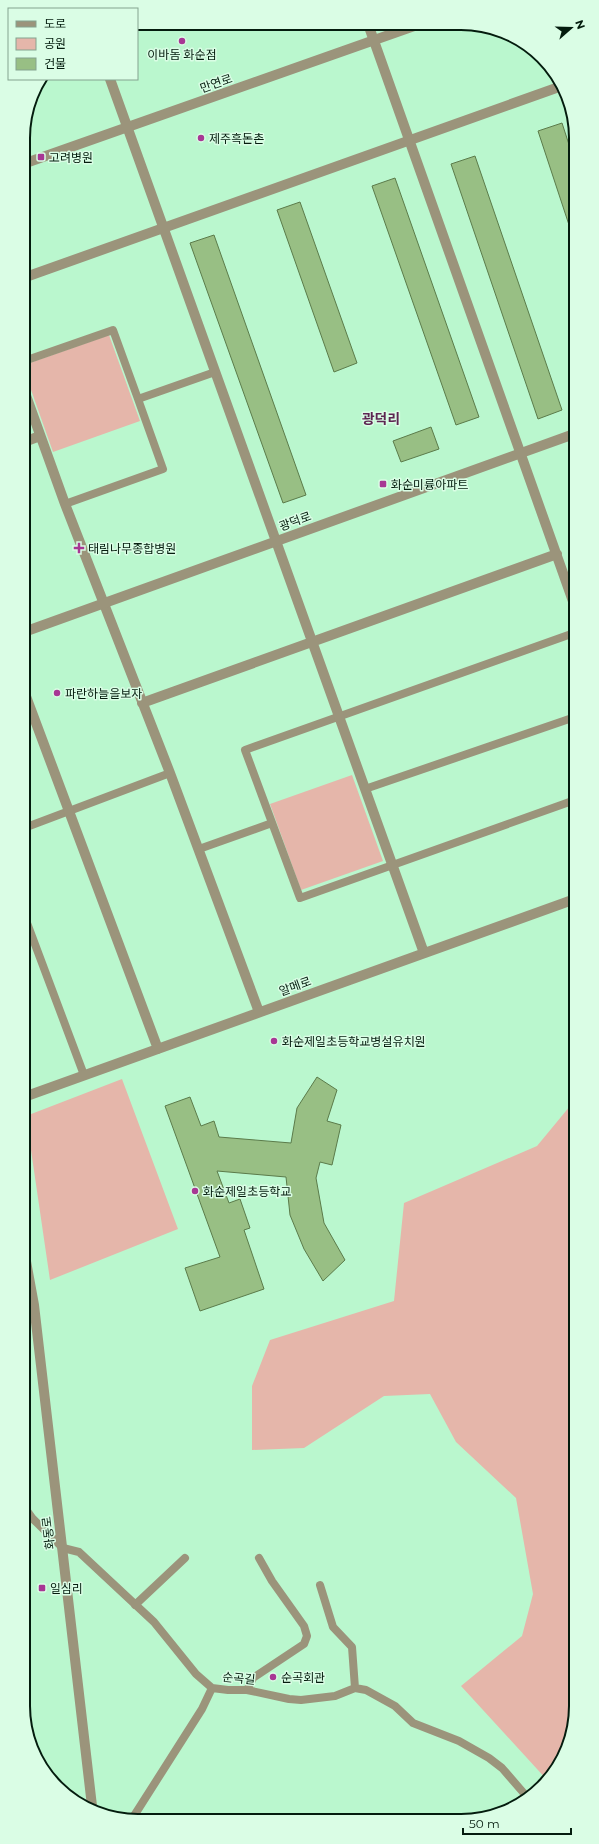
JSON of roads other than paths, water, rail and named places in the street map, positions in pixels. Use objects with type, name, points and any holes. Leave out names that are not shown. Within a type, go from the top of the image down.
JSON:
[{"type":"street","points":[[370,30],[569,589]]},
{"type":"street","name":"만연로","points":[[30,162],[404,30]]},
{"type":"street","points":[[110,80],[424,954]]},
{"type":"street","points":[[30,276],[557,87]]},
{"type":"street","points":[[30,407],[64,504],[102,604],[170,773],[259,1012]]},
{"type":"street","points":[[30,440],[40,436]]},
{"type":"street","name":"광덕로","points":[[30,630],[569,436]]},
{"type":"street","points":[[142,703],[557,554]]},
{"type":"street","points":[[30,707],[158,1049]]},
{"type":"street","name":"알메로","points":[[30,1095],[569,901]]},
{"type":"street","name":"화동로","points":[[30,1283],[34,1304],[63,1548],[92,1804]]},
{"type":"lane","points":[[30,359],[113,330],[163,469],[64,504]]},
{"type":"lane","points":[[138,399],[215,372]]},
{"type":"lane","points":[[569,635],[245,750],[300,898],[569,802]]},
{"type":"lane","points":[[365,789],[569,718]]},
{"type":"lane","points":[[30,826],[170,773]]},
{"type":"lane","points":[[199,849],[272,823]]},
{"type":"lane","points":[[30,931],[84,1075]]},
{"type":"lane","points":[[30,1515],[63,1548]]},
{"type":"lane","name":"순곡길","points":[[63,1548],[79,1552],[164,1633],[196,1674],[212,1688],[247,1690],[301,1700],[334,1696],[355,1688]]},
{"type":"lane","points":[[135,1605],[185,1558]]},
{"type":"lane","points":[[247,1690],[254,1678],[304,1644],[307,1636],[304,1626],[272,1581],[258,1558]]},
{"type":"lane","points":[[320,1585],[333,1627],[352,1647],[355,1688],[374,1693],[395,1706],[413,1723],[459,1741],[489,1758],[502,1768],[524,1794]]},
{"type":"lane","points":[[135,1814],[202,1709],[212,1688]]},
{"type":"place","name":"이바돔 화순점","points":[[182,41]]},
{"type":"place","name":"제주흑돈촌","points":[[201,138]]},
{"type":"place","name":"고려병원","points":[[41,157]]},
{"type":"place","name":"화순미륭아파트","points":[[383,484]]},
{"type":"place","name":"태림나무종합병원","points":[[79,548]]},
{"type":"place","name":"파란하늘을보자","points":[[57,693]]},
{"type":"place","name":"화순제일초등학교병설유치원","points":[[274,1041]]},
{"type":"place","name":"화순제일초등학교","points":[[195,1191]]},
{"type":"place","name":"일심리","points":[[42,1588]]},
{"type":"place","name":"순곡회관","points":[[273,1677]]},
{"type":"district","name":"광덕리","points":[[381,419]]}]
